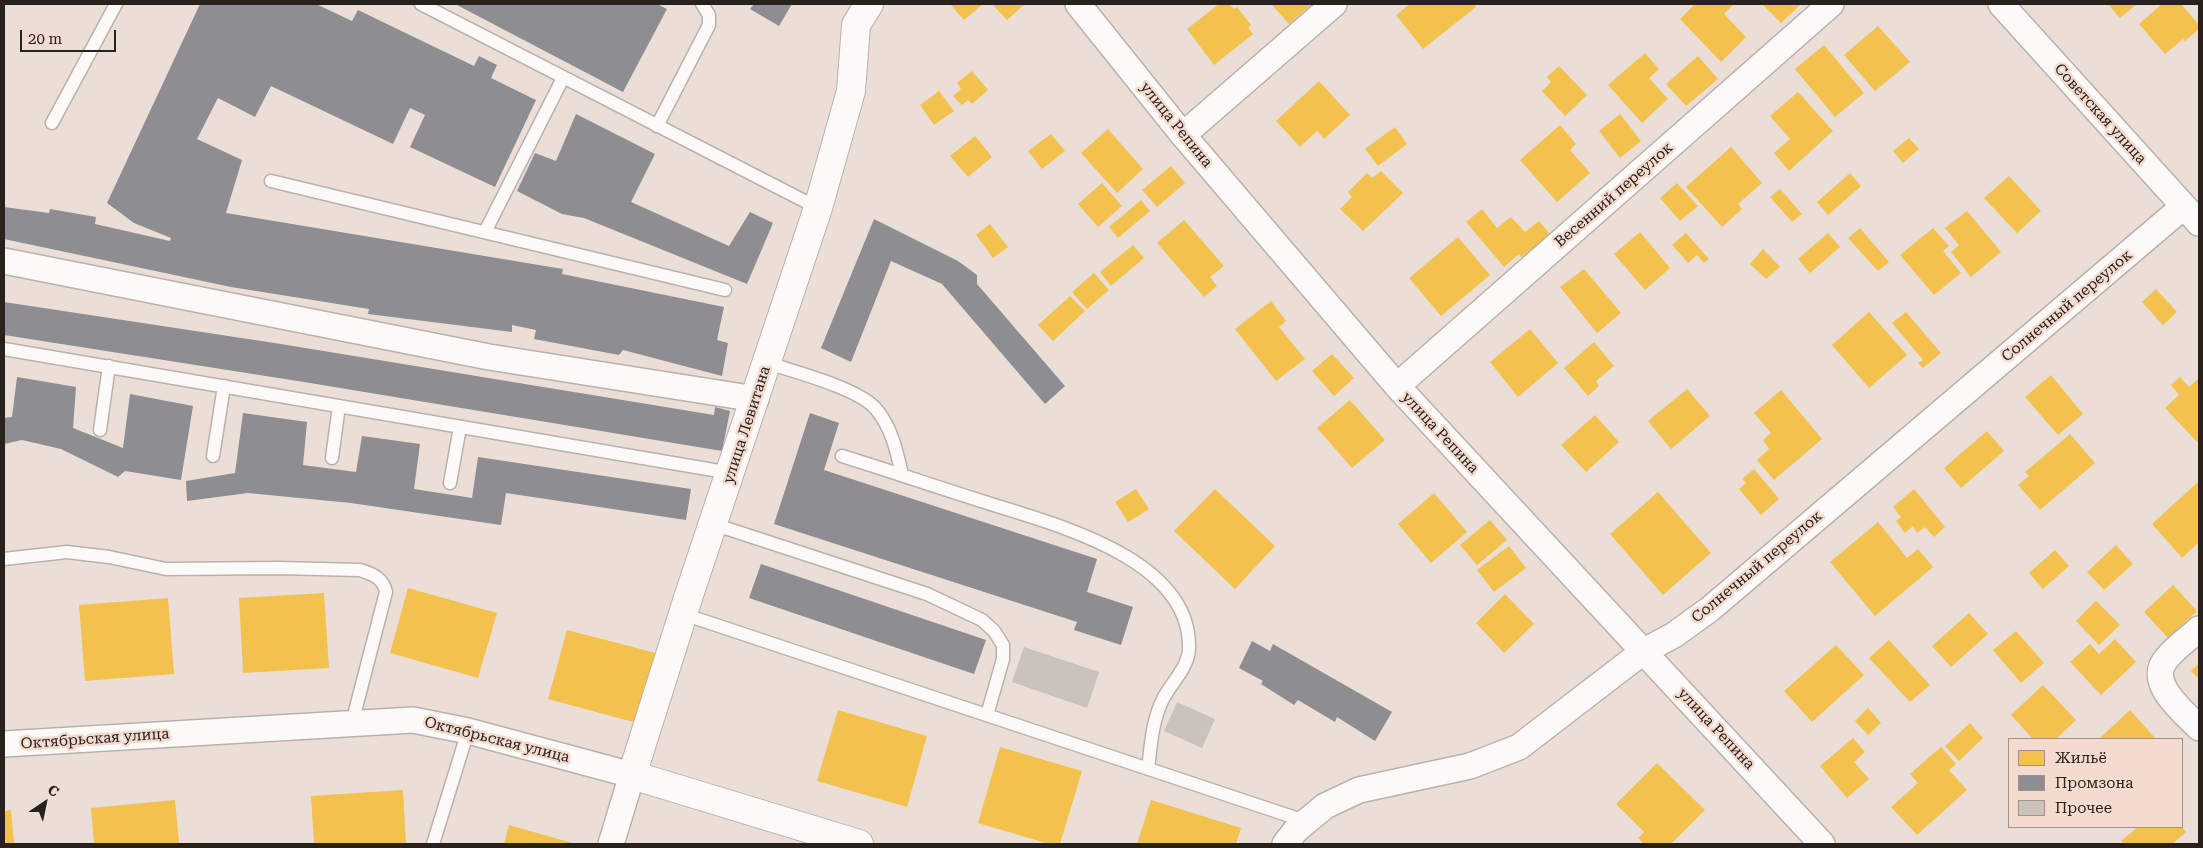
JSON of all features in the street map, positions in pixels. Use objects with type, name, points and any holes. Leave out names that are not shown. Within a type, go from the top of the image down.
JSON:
[{"type":"street","name":"улица Репина","points":[[1078,4],[1183,135],[1397,386],[1822,844]]},
{"type":"street","points":[[1183,135],[1334,4]]},
{"type":"street","name":"Весенний переулок","points":[[1397,386],[1831,4]]},
{"type":"street","name":"Советская улица","points":[[2001,4],[2191,215]]},
{"type":"street","name":"улица Левитана","points":[[610,844],[683,614],[818,208],[851,91],[859,11]]},
{"type":"street","name":"Солнечный переулок","points":[[1285,844],[1305,821],[1325,806],[1360,790],[1470,766],[1519,747],[1644,652],[1674,635],[1710,609],[2191,215]]},
{"type":"street","points":[[4,261],[489,356],[756,399]]},
{"type":"street","points":[[2199,629],[2166,658],[2159,676],[2162,687],[2199,728]]},
{"type":"street","name":"Октябрьская улица","points":[[4,744],[413,720],[468,731],[632,775],[858,844]]},
{"type":"lane","points":[[52,123],[116,4]]},
{"type":"lane","points":[[421,4],[818,208]]},
{"type":"lane","points":[[657,126],[709,25],[709,15],[702,4]]},
{"type":"lane","points":[[485,232],[563,78]]},
{"type":"lane","points":[[271,181],[725,290]]},
{"type":"lane","points":[[4,349],[731,473]]},
{"type":"lane","points":[[768,363],[842,388],[875,407],[891,432],[902,476]]},
{"type":"lane","points":[[100,430],[109,366]]},
{"type":"lane","points":[[213,456],[224,386]]},
{"type":"lane","points":[[332,458],[340,406]]},
{"type":"lane","points":[[450,483],[460,427]]},
{"type":"lane","points":[[842,456],[1078,532],[1126,557],[1164,586],[1184,614],[1189,650],[1187,660],[1163,698],[1158,710],[1153,726],[1148,769]]},
{"type":"lane","points":[[713,524],[927,594],[982,620],[994,631],[1003,645],[1003,659],[987,715]]},
{"type":"lane","points":[[4,559],[67,552],[109,557],[166,570],[278,568],[360,570],[372,574],[385,585],[386,592],[352,723]]},
{"type":"lane","points":[[683,614],[1305,821]]},
{"type":"lane","points":[[433,844],[468,731]]},
{"type":"building: Жильё","points":[[950,4],[983,4],[964,20]]},
{"type":"building: Жильё","points":[[992,4],[1025,4],[1007,20]]},
{"type":"building: Жильё","points":[[1219,4],[1229,4],[1234,9],[1237,7],[1251,25],[1248,28],[1253,34],[1214,65],[1187,29]]},
{"type":"building: Жильё","points":[[1271,4],[1312,4],[1289,24]]},
{"type":"building: Жильё","points":[[1410,4],[1474,4],[1476,7],[1423,49],[1396,15]]},
{"type":"building: Жильё","points":[[1695,4],[1734,4],[1724,14],[1746,37],[1721,62],[1680,19]]},
{"type":"building: Жильё","points":[[1762,4],[1801,4],[1781,23]]},
{"type":"building: Жильё","points":[[2108,4],[2137,4],[2120,18]]},
{"type":"building: Жильё","points":[[2162,4],[2181,4],[2199,25],[2199,29],[2185,41],[2183,39],[2165,54],[2139,24]]},
{"type":"building: Жильё","points":[[1878,26],[1910,62],[1875,91],[1844,55]]},
{"type":"building: Жильё","points":[[1824,45],[1864,93],[1835,117],[1795,69]]},
{"type":"building: Жильё","points":[[1645,53],[1659,69],[1649,78],[1668,99],[1642,123],[1608,85]]},
{"type":"building: Жильё","points":[[1698,56],[1718,79],[1686,106],[1666,84]]},
{"type":"building: Жильё","points":[[1559,66],[1587,95],[1565,116],[1542,91],[1551,82],[1547,77]]},
{"type":"building: Жильё","points":[[972,71],[988,90],[972,104],[968,100],[962,105],[953,96],[961,89],[957,83]]},
{"type":"building: Жильё","points":[[1319,81],[1350,115],[1324,139],[1317,131],[1300,147],[1276,121]]},
{"type":"building: Жильё","points":[[939,91],[954,111],[934,125],[920,105]]},
{"type":"building: Жильё","points":[[1798,92],[1833,131],[1789,171],[1774,153],[1790,139],[1770,116]]},
{"type":"building: Жильё","points":[[1620,114],[1641,141],[1620,158],[1599,131]]},
{"type":"building: Жильё","points":[[1560,125],[1576,144],[1570,150],[1590,173],[1557,202],[1520,160]]},
{"type":"building: Жильё","points":[[1395,127],[1407,144],[1378,166],[1365,149]]},
{"type":"building: Жильё","points":[[1108,129],[1143,169],[1117,193],[1081,153]]},
{"type":"building: Жильё","points":[[1051,134],[1065,151],[1042,169],[1028,151]]},
{"type":"building: Жильё","points":[[975,136],[992,157],[968,177],[950,156]]},
{"type":"building: Жильё","points":[[1909,138],[1919,149],[1903,163],[1893,151]]},
{"type":"building: Жильё","points":[[1731,147],[1762,183],[1738,204],[1742,209],[1722,227],[1686,187]]},
{"type":"building: Жильё","points":[[1171,166],[1185,183],[1157,207],[1142,190]]},
{"type":"building: Жильё","points":[[1381,171],[1403,193],[1363,231],[1340,209],[1352,197],[1348,192],[1367,173],[1372,178]]},
{"type":"building: Жильё","points":[[1850,173],[1861,186],[1828,215],[1817,202]]},
{"type":"building: Жильё","points":[[2009,176],[2041,211],[2017,233],[1984,198]]},
{"type":"building: Жильё","points":[[1102,183],[1122,206],[1098,227],[1078,204]]},
{"type":"building: Жильё","points":[[1677,183],[1698,206],[1680,221],[1660,198]]},
{"type":"building: Жильё","points":[[1780,189],[1802,214],[1792,222],[1770,197]]},
{"type":"building: Жильё","points":[[1141,200],[1150,211],[1118,238],[1109,227]]},
{"type":"building: Жильё","points":[[1482,209],[1497,228],[1511,217],[1525,232],[1539,221],[1553,238],[1525,262],[1519,254],[1504,267],[1466,222]]},
{"type":"building: Жильё","points":[[1967,211],[2001,252],[1971,277],[1951,252],[1959,245],[1945,228]]},
{"type":"building: Жильё","points":[[1184,220],[1224,266],[1210,277],[1217,286],[1204,297],[1157,243]]},
{"type":"building: Жильё","points":[[990,224],[1008,247],[993,258],[976,235]]},
{"type":"building: Жильё","points":[[1860,228],[1889,262],[1878,271],[1848,238]]},
{"type":"building: Жильё","points":[[1933,228],[1949,246],[1943,251],[1961,273],[1934,295],[1900,255]]},
{"type":"building: Жильё","points":[[1640,232],[1670,268],[1645,290],[1614,254]]},
{"type":"building: Жильё","points":[[1686,233],[1709,259],[1704,263],[1697,255],[1688,263],[1672,245]]},
{"type":"building: Жильё","points":[[1828,233],[1840,247],[1810,273],[1798,259]]},
{"type":"building: Жильё","points":[[1458,237],[1490,275],[1441,316],[1409,278]]},
{"type":"building: Жильё","points":[[1133,245],[1144,258],[1111,286],[1100,272]]},
{"type":"building: Жильё","points":[[1763,249],[1780,267],[1766,279],[1750,264]]},
{"type":"building: Жильё","points":[[1584,269],[1621,313],[1597,333],[1560,287]]},
{"type":"building: Жильё","points":[[1094,273],[1109,290],[1087,309],[1072,292]]},
{"type":"building: Жильё","points":[[2156,289],[2177,312],[2163,325],[2142,302]]},
{"type":"building: Жильё","points":[[1070,296],[1085,311],[1053,341],[1038,325]]},
{"type":"building: Жильё","points":[[1271,301],[1286,321],[1279,327],[1305,359],[1276,381],[1235,329]]},
{"type":"building: Жильё","points":[[1869,312],[1907,355],[1869,388],[1832,345]]},
{"type":"building: Жильё","points":[[1906,312],[1941,353],[1923,368],[1918,363],[1923,360],[1892,323]]},
{"type":"building: Жильё","points":[[1530,329],[1558,363],[1518,397],[1490,362]]},
{"type":"building: Жильё","points":[[1594,342],[1614,366],[1596,381],[1599,386],[1588,396],[1564,368]]},
{"type":"building: Жильё","points":[[1332,354],[1354,378],[1334,396],[1312,371]]},
{"type":"building: Жильё","points":[[2051,375],[2083,414],[2058,435],[2025,397]]},
{"type":"building: Жильё","points":[[2180,377],[2189,387],[2198,379],[2199,381],[2199,444],[2165,408],[2179,395],[2171,385]]},
{"type":"building: Жильё","points":[[1687,389],[1710,416],[1671,449],[1648,421]]},
{"type":"building: Жильё","points":[[1781,390],[1822,439],[1774,480],[1757,460],[1769,449],[1763,440],[1771,433],[1754,413]]},
{"type":"building: Жильё","points":[[1350,400],[1385,440],[1352,468],[1317,428]]},
{"type":"building: Жильё","points":[[1595,415],[1619,442],[1586,472],[1561,445]]},
{"type":"building: Жильё","points":[[1987,431],[2004,451],[1961,488],[1944,468]]},
{"type":"building: Жильё","points":[[2070,434],[2095,463],[2040,510],[2018,485],[2029,476],[2025,472]]},
{"type":"building: Жильё","points":[[1754,469],[1779,499],[1761,515],[1739,489],[1746,483],[1742,479]]},
{"type":"building: Жильё","points":[[2199,481],[2199,542],[2182,558],[2152,524]]},
{"type":"building: Жильё","points":[[1136,489],[1149,509],[1128,522],[1115,502]]},
{"type":"building: Жильё","points":[[1215,489],[1275,546],[1235,589],[1174,531]]},
{"type":"building: Жильё","points":[[1914,489],[1945,527],[1934,537],[1925,527],[1917,533],[1913,526],[1905,533],[1896,521],[1901,517],[1893,507]]},
{"type":"building: Жильё","points":[[1658,492],[1711,553],[1663,595],[1610,534]]},
{"type":"building: Жильё","points":[[1434,493],[1467,532],[1431,563],[1398,524]]},
{"type":"building: Жильё","points":[[1490,520],[1507,540],[1477,565],[1460,545]]},
{"type":"building: Жильё","points":[[1878,522],[1907,558],[1918,549],[1933,567],[1875,616],[1830,562]]},
{"type":"building: Жильё","points":[[2116,545],[2133,564],[2104,590],[2087,572]]},
{"type":"building: Жильё","points":[[1509,546],[1526,568],[1494,592],[1477,570]]},
{"type":"building: Жильё","points":[[2055,550],[2069,566],[2043,589],[2029,573]]},
{"type":"building: Жильё","points":[[2173,585],[2197,611],[2168,638],[2144,612]]},
{"type":"building: Жильё","points":[[408,588],[497,613],[478,678],[390,653]]},
{"type":"building: Жильё","points":[[324,593],[329,668],[243,673],[239,598]]},
{"type":"building: Жильё","points":[[1505,594],[1534,624],[1504,653],[1476,623]]},
{"type":"building: Жильё","points":[[168,598],[174,674],[85,681],[79,605]]},
{"type":"building: Жильё","points":[[2096,601],[2120,625],[2099,645],[2076,621]]},
{"type":"building: Жильё","points":[[1969,613],[1988,634],[1951,667],[1932,646]]},
{"type":"building: Жильё","points":[[567,630],[656,653],[637,723],[548,699]]},
{"type":"building: Жильё","points":[[2016,631],[2044,663],[2021,683],[1993,650]]},
{"type":"building: Жильё","points":[[2115,639],[2136,662],[2101,695],[2070,662],[2090,644],[2099,654]]},
{"type":"building: Жильё","points":[[1889,640],[1930,685],[1910,702],[1869,658]]},
{"type":"building: Жильё","points":[[1836,645],[1864,675],[1812,722],[1784,691]]},
{"type":"building: Жильё","points":[[2199,663],[2199,679],[2191,671]]},
{"type":"building: Жильё","points":[[2043,685],[2076,720],[2057,738],[2032,738],[2011,715]]},
{"type":"building: Жильё","points":[[1868,708],[1881,723],[1868,735],[1855,721]]},
{"type":"building: Жильё","points":[[838,710],[927,736],[907,807],[817,781]]},
{"type":"building: Жильё","points":[[2130,710],[2155,738],[2100,738]]},
{"type":"building: Жильё","points":[[1970,723],[1983,738],[1959,761],[1945,746]]},
{"type":"building: Жильё","points":[[1853,738],[1865,752],[1854,762],[1869,779],[1847,798],[1820,766]]},
{"type":"building: Жильё","points":[[1000,747],[1082,771],[1060,844],[1049,844],[978,823]]},
{"type":"building: Жильё","points":[[1941,747],[1956,764],[1949,770],[1967,790],[1917,835],[1891,807],[1918,783],[1910,774]]},
{"type":"building: Жильё","points":[[1657,763],[1705,810],[1671,844],[1644,844],[1638,838],[1644,832],[1616,804]]},
{"type":"building: Жильё","points":[[403,790],[406,844],[314,844],[311,796]]},
{"type":"building: Жильё","points":[[175,800],[179,844],[94,844],[91,808]]},
{"type":"building: Жильё","points":[[1151,800],[1241,828],[1236,844],[1137,844]]},
{"type":"building: Жильё","points":[[11,810],[14,844],[4,844],[4,811]]},
{"type":"building: Жильё","points":[[509,825],[576,844],[504,844]]},
{"type":"building: Жильё","points":[[2137,828],[2183,828],[2186,832],[2172,844],[2124,844],[2121,841]]},
{"type":"building: Промзона","points":[[200,4],[316,4],[352,21],[358,10],[474,66],[479,56],[497,65],[491,78],[536,100],[495,187],[410,147],[425,115],[410,108],[393,144],[271,86],[255,117],[218,98],[197,139],[242,160],[226,213],[563,269],[562,274],[724,307],[717,340],[728,343],[722,376],[623,350],[619,355],[534,339],[536,330],[512,325],[512,332],[368,314],[369,309],[231,287],[4,239],[4,207],[49,213],[50,209],[96,217],[95,224],[170,241],[171,238],[134,223],[107,203]]},
{"type":"building: Промзона","points":[[455,4],[657,4],[667,9],[623,92]]},
{"type":"building: Промзона","points":[[754,4],[792,4],[779,26],[750,9]]},
{"type":"building: Промзона","points":[[576,114],[655,154],[631,202],[729,246],[750,212],[773,223],[747,284],[584,218],[562,214],[517,191],[535,153],[556,161]]},
{"type":"building: Промзона","points":[[874,219],[958,261],[977,275],[977,284],[1065,386],[1045,404],[942,284],[891,261],[851,362],[821,348]]},
{"type":"building: Промзона","points":[[4,302],[281,344],[714,415],[715,407],[730,411],[722,451],[4,335]]},
{"type":"building: Промзона","points":[[17,377],[76,387],[73,428],[123,448],[130,394],[193,406],[181,480],[125,471],[118,477],[61,449],[22,440],[4,444],[4,418],[12,417]]},
{"type":"building: Промзона","points":[[243,413],[307,422],[303,465],[356,472],[362,436],[420,444],[414,489],[472,498],[478,457],[691,489],[686,520],[506,493],[501,525],[351,503],[248,493],[187,501],[186,481],[235,473]]},
{"type":"building: Промзона","points":[[810,413],[839,423],[824,470],[1097,559],[1087,592],[1133,607],[1121,645],[1074,630],[1077,622],[774,524]]},
{"type":"building: Промзона","points":[[761,564],[986,640],[974,674],[749,598]]},
{"type":"building: Промзона","points":[[1252,641],[1270,651],[1273,644],[1392,712],[1375,741],[1337,717],[1335,722],[1298,700],[1294,705],[1261,684],[1263,681],[1239,668]]},
{"type":"building: Прочее","points":[[1024,647],[1099,672],[1087,708],[1012,682]]},
{"type":"building: Прочее","points":[[1177,702],[1215,719],[1202,748],[1164,731]]}]
